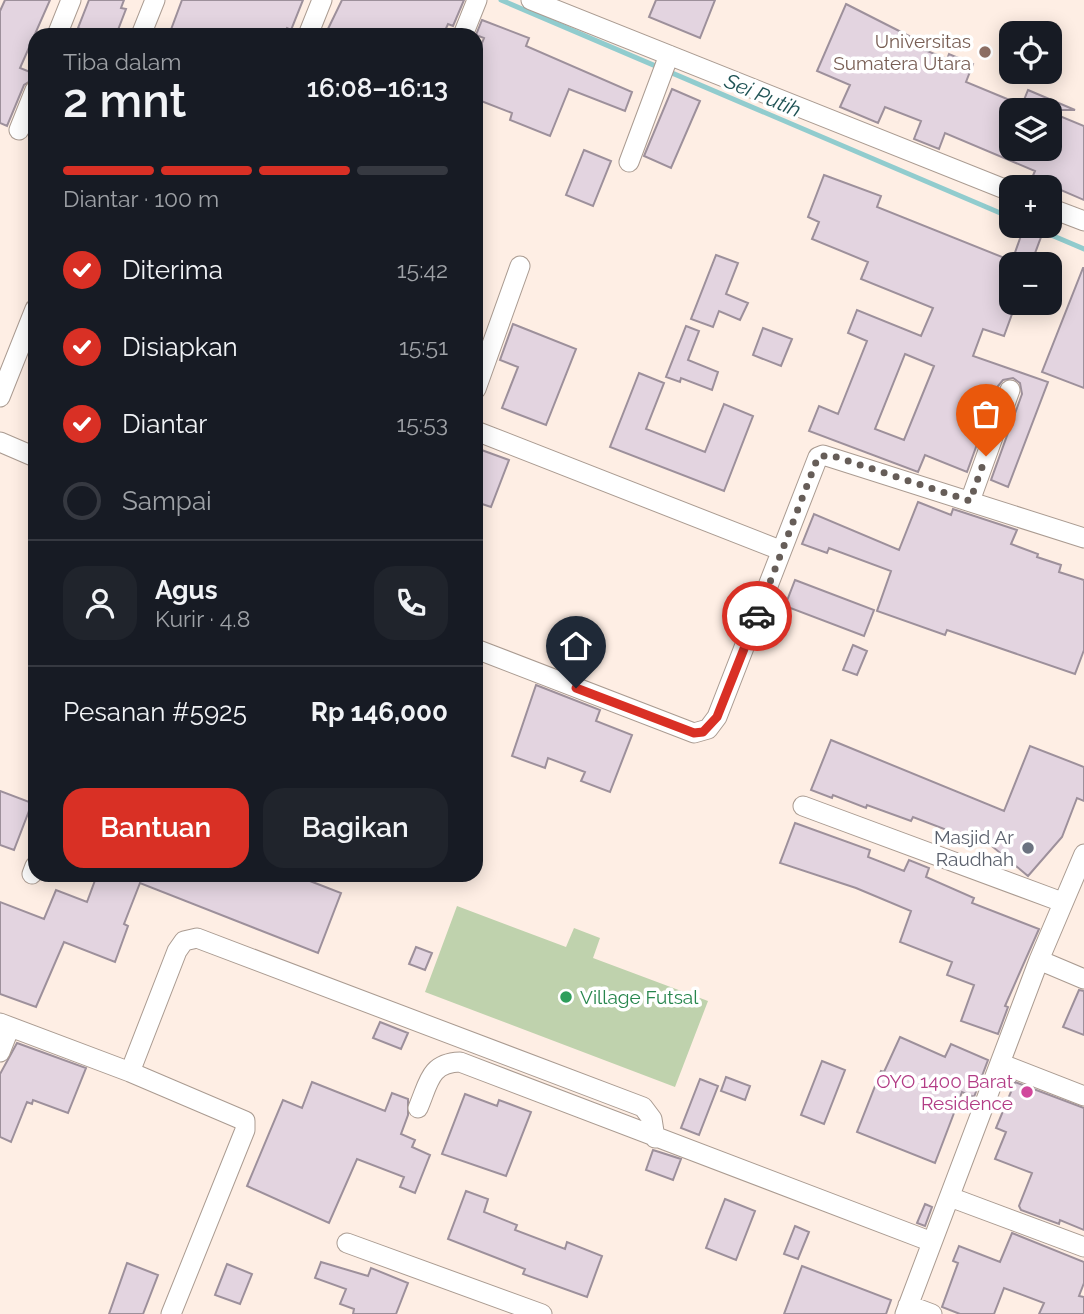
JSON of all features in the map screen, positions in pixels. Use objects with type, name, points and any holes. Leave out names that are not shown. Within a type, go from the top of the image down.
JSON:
[{"type":"street","points":[[60,28],[71,0]]},
{"type":"street","points":[[144,28],[155,0]]},
{"type":"street","points":[[311,28],[322,0]]},
{"type":"street","points":[[466,28],[477,0]]},
{"type":"street","points":[[531,0],[668,59],[999,187]]},
{"type":"street","points":[[629,162],[668,59]]},
{"type":"street","points":[[19,130],[28,108]]},
{"type":"street","points":[[1062,213],[1084,221]]},
{"type":"street","points":[[483,369],[520,266]]},
{"type":"street","points":[[0,397],[28,327]]},
{"type":"street","points":[[970,501],[1010,390]]},
{"type":"street","points":[[483,434],[780,550]]},
{"type":"street","points":[[0,442],[28,454]]},
{"type":"street","points":[[483,652],[694,733],[703,732],[717,717],[780,550],[818,457],[823,454],[1084,538]]},
{"type":"street","points":[[803,806],[1062,902]]},
{"type":"street","points":[[933,1314],[906,1310],[1002,1064],[1039,960],[1084,855]]},
{"type":"street","points":[[130,1072],[177,951],[184,941],[197,938],[643,1107],[652,1119],[655,1138]]},
{"type":"street","points":[[1039,960],[1084,978]]},
{"type":"street","points":[[0,1052],[5,1025],[130,1072],[244,1121],[245,1130],[172,1314]]},
{"type":"street","points":[[418,1108],[435,1068],[445,1063],[460,1062],[932,1242]]},
{"type":"street","points":[[1002,1064],[1084,1096]]},
{"type":"street","points":[[950,1197],[1084,1247]]},
{"type":"street","points":[[348,1243],[542,1314]]},
{"type":"green space","name":"Village Futsal","points":[[457,906],[566,947],[574,928],[600,938],[593,958],[708,1001],[675,1087],[425,992]]},
{"type":"building","points":[[5,0],[50,0],[38,28],[28,28],[28,50],[20,68],[28,71],[28,82],[24,85],[7,126],[0,123],[0,11]]},
{"type":"building","points":[[89,0],[124,0],[121,8],[126,9],[119,28],[78,28]]},
{"type":"building","points":[[182,0],[303,0],[292,28],[172,28]]},
{"type":"building","points":[[342,0],[464,0],[453,26],[448,24],[446,28],[328,28]]},
{"type":"building","points":[[656,0],[715,0],[700,38],[649,17]]},
{"type":"building","points":[[846,4],[915,39],[912,45],[947,59],[949,54],[973,64],[966,82],[1005,98],[999,98],[999,156],[945,133],[939,149],[914,139],[921,121],[885,107],[878,123],[840,107],[850,85],[817,71]]},
{"type":"building","points":[[482,20],[529,38],[526,46],[632,92],[625,111],[569,89],[550,136],[510,120],[512,113],[483,102],[484,38],[483,28],[479,28]]},
{"type":"building","points":[[672,89],[700,101],[671,168],[644,156]]},
{"type":"building","points":[[1028,90],[1047,98],[1025,98]]},
{"type":"building","points":[[1062,104],[1075,110],[1062,110]]},
{"type":"building","points":[[1062,117],[1084,126],[1084,200],[1062,190],[1062,175],[1033,175],[1035,171],[1011,161],[1062,161]]},
{"type":"building","points":[[584,150],[611,161],[593,206],[566,195]]},
{"type":"building","points":[[824,175],[881,196],[877,207],[999,256],[999,315],[1012,315],[1004,336],[983,329],[973,356],[1048,382],[1008,487],[991,480],[1022,394],[1020,383],[1013,378],[1003,380],[998,386],[967,472],[925,455],[918,472],[809,431],[819,406],[838,414],[867,341],[848,333],[857,310],[921,336],[933,308],[861,279],[868,262],[812,239],[819,222],[808,217]],"holes":[[[905,354],[934,366],[904,440],[875,429]]]},
{"type":"building","points":[[1020,238],[1041,238],[1035,252],[1015,252]]},
{"type":"building","points":[[716,255],[738,263],[726,294],[748,303],[740,320],[719,311],[713,327],[691,319]]},
{"type":"building","points":[[1084,268],[1084,388],[1042,372]]},
{"type":"building","points":[[513,324],[576,349],[546,425],[502,408],[518,367],[500,360]]},
{"type":"building","points":[[686,326],[699,331],[688,360],[718,372],[712,390],[681,378],[680,382],[666,377]]},
{"type":"building","points":[[763,328],[792,339],[781,366],[753,355]]},
{"type":"building","points":[[639,373],[664,383],[646,429],[705,452],[724,404],[753,416],[724,491],[610,447]]},
{"type":"building","points":[[483,451],[509,460],[491,507],[483,504]]},
{"type":"building","points":[[918,502],[951,515],[953,509],[1017,530],[1011,544],[1061,565],[1059,572],[1084,580],[1084,650],[1075,674],[947,630],[945,635],[877,611],[891,571],[829,548],[827,553],[802,544],[814,514],[899,550]]},
{"type":"building","points":[[795,580],[874,610],[864,636],[785,606]]},
{"type":"building","points":[[853,645],[867,651],[857,675],[843,670]]},
{"type":"building","points":[[536,685],[600,710],[596,721],[632,735],[610,792],[581,781],[585,772],[548,758],[545,768],[512,756]]},
{"type":"building","points":[[831,740],[1004,811],[1030,746],[1084,767],[1084,801],[1077,798],[1062,837],[1028,876],[987,842],[972,836],[968,846],[944,837],[947,830],[913,817],[911,821],[867,805],[866,808],[811,790]]},
{"type":"building","points":[[0,791],[28,802],[28,813],[14,850],[0,845]]},
{"type":"building","points":[[795,823],[870,850],[868,857],[904,871],[909,860],[929,868],[926,877],[974,898],[972,903],[1039,929],[1005,1006],[1008,1007],[998,1034],[961,1021],[974,985],[947,975],[952,962],[900,942],[911,911],[856,888],[780,863]]},
{"type":"building","points":[[94,882],[313,882],[341,893],[318,953],[140,883],[124,924],[128,926],[115,962],[64,942],[36,1007],[0,994],[0,902],[44,919],[56,890],[87,902]]},
{"type":"building","points":[[416,947],[432,953],[425,970],[409,964]]},
{"type":"building","points":[[1079,990],[1084,991],[1084,1035],[1063,1027]]},
{"type":"building","points":[[380,1022],[408,1033],[401,1049],[373,1038]]},
{"type":"building","points":[[900,1037],[945,1057],[951,1044],[988,1060],[974,1097],[962,1092],[935,1163],[857,1132],[881,1071],[884,1072]]},
{"type":"building","points":[[17,1043],[86,1068],[68,1113],[33,1100],[32,1104],[27,1102],[11,1142],[0,1137],[0,1074]]},
{"type":"building","points":[[822,1061],[845,1070],[824,1124],[801,1115]]},
{"type":"building","points":[[726,1077],[750,1086],[745,1100],[721,1091]]},
{"type":"building","points":[[700,1079],[718,1086],[699,1135],[681,1128]]},
{"type":"building","points":[[312,1082],[385,1111],[392,1093],[408,1099],[408,1115],[401,1134],[415,1140],[412,1147],[430,1155],[415,1193],[400,1187],[404,1177],[357,1159],[329,1223],[247,1186],[283,1100],[302,1108]]},
{"type":"building","points":[[1015,1082],[1084,1108],[1084,1230],[1060,1220],[1059,1224],[1021,1210],[1019,1206],[1032,1173],[995,1159],[1006,1132],[996,1128]]},
{"type":"building","points":[[465,1094],[497,1106],[499,1100],[531,1112],[506,1176],[442,1154]]},
{"type":"building","points":[[653,1150],[681,1159],[673,1180],[646,1170]]},
{"type":"building","points":[[466,1191],[488,1199],[484,1212],[517,1225],[515,1230],[565,1249],[567,1242],[602,1256],[587,1297],[523,1274],[525,1269],[448,1239]]},
{"type":"building","points":[[725,1199],[755,1211],[736,1260],[706,1248]]},
{"type":"building","points":[[925,1204],[932,1207],[925,1226],[917,1223]]},
{"type":"building","points":[[795,1226],[809,1232],[798,1259],[784,1254]]},
{"type":"building","points":[[1012,1233],[1084,1262],[1084,1283],[1079,1296],[1084,1297],[1084,1314],[1039,1314],[1044,1303],[1004,1288],[994,1314],[960,1314],[942,1307],[958,1263],[953,1261],[959,1246],[1000,1262]]},
{"type":"building","points":[[321,1262],[368,1276],[371,1268],[408,1283],[396,1314],[353,1314],[354,1309],[340,1304],[346,1289],[315,1278]]},
{"type":"building","points":[[127,1263],[158,1275],[143,1314],[109,1314]]},
{"type":"building","points":[[227,1264],[252,1274],[240,1304],[215,1295]]},
{"type":"building","points":[[802,1266],[891,1300],[886,1314],[784,1314]]},
{"type":"waterway","name":"Sei Putih","points":[[501,0],[999,212]]},
{"type":"waterway","name":"Sei Putih","points":[[1058,238],[1084,249]]},
{"type":"way so far","points":[[757,616],[780,550],[818,457],[823,454],[830,455],[970,501],[986,456]]},
{"type":"place","name":"Universitas Sumatera Utara","points":[[985,52]]},
{"type":"place","name":"Masjid Ar Raudhah","points":[[1028,848]]},
{"type":"place","name":"Village Futsal","points":[[566,997]]},
{"type":"place","name":"OYO 1400 Barat Residence","points":[[1027,1092]]},
{"type":"route","points":[[576,688],[694,733],[703,732],[717,717],[757,616]]}]
